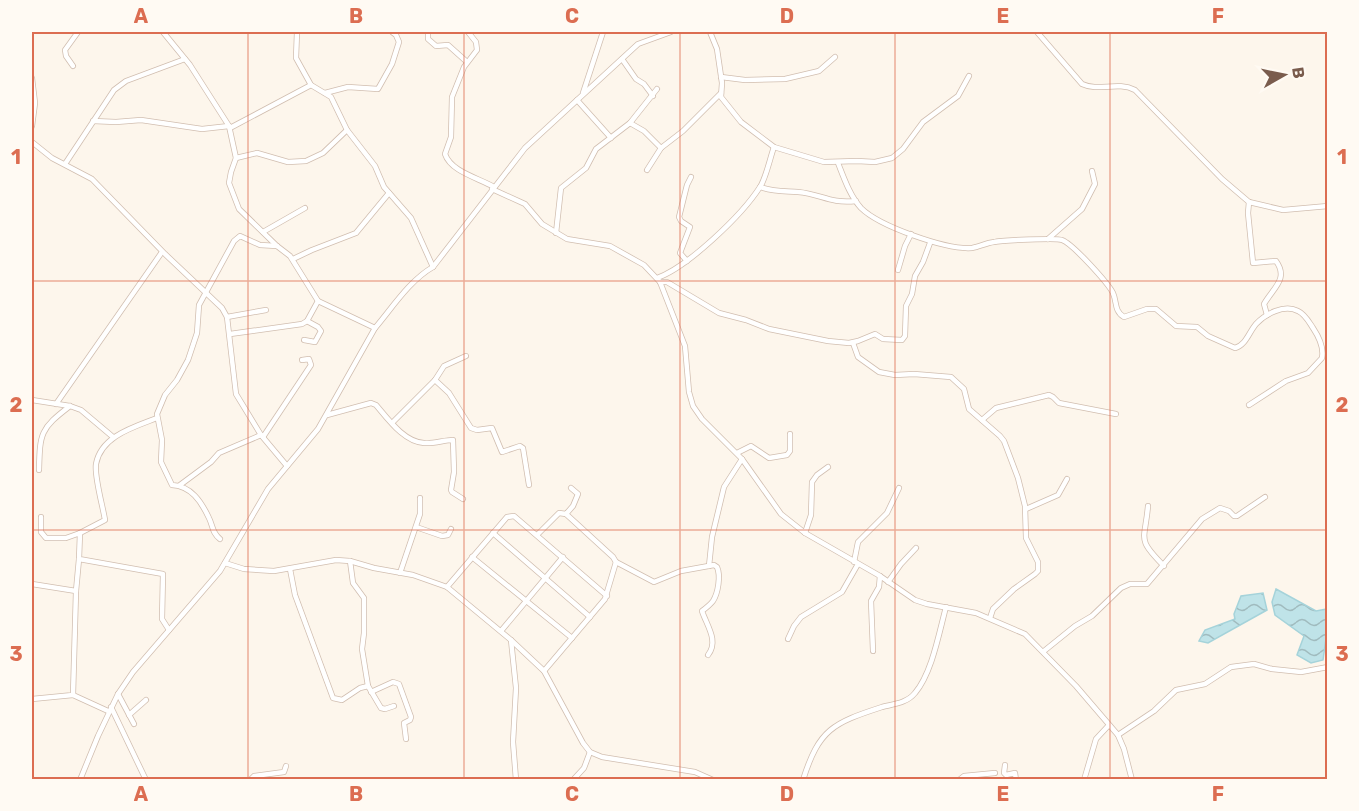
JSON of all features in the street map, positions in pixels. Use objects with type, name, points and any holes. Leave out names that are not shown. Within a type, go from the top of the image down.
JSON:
[{"type":"street","points":[[73,66],[64,53],[78,32]]},
{"type":"street","points":[[163,32],[169,33],[229,127],[236,158],[229,178],[232,194],[239,209],[293,259],[318,301],[375,328]]},
{"type":"street","points":[[297,32],[296,58],[311,85],[331,97],[347,130],[373,162],[382,185],[411,218],[433,267]]},
{"type":"street","points":[[325,93],[348,87],[375,90],[380,88],[392,64],[399,42],[396,34],[392,32]]},
{"type":"street","points":[[428,32],[428,39],[436,46],[448,45],[467,62]]},
{"type":"street","points":[[468,32],[477,46],[475,53],[467,62],[452,97],[451,137],[445,157],[462,171],[525,204],[539,222],[556,233],[570,240],[601,243],[616,248],[644,265],[658,280],[685,346],[689,392],[693,406],[702,419],[742,459],[781,514],[805,533],[880,576],[915,600],[969,611],[1025,634],[1044,651],[1118,735],[1132,780]]},
{"type":"street","points":[[582,95],[603,32]]},
{"type":"street","points":[[80,780],[118,694],[133,672],[225,563],[258,504],[327,415],[375,328],[422,273],[433,267],[525,148],[642,41],[670,32]]},
{"type":"street","points":[[710,32],[717,49],[723,100],[741,122],[774,147],[822,162],[880,162],[898,154],[923,122],[958,96],[969,76]]},
{"type":"street","points":[[1037,32],[1082,84],[1092,87],[1124,85],[1142,96],[1222,179],[1249,202],[1283,210],[1328,206]]},
{"type":"street","points":[[721,76],[745,80],[785,79],[819,71],[835,57]]},
{"type":"street","points":[[65,164],[114,90],[126,81],[185,59]]},
{"type":"street","points":[[622,59],[636,79],[644,84],[653,96]]},
{"type":"street","points":[[32,78],[35,103],[32,126]]},
{"type":"street","points":[[93,121],[144,120],[206,129],[229,127],[311,85]]},
{"type":"street","points":[[556,233],[561,188],[586,168],[593,152],[630,123],[657,89]]},
{"type":"street","points":[[647,170],[661,148],[683,131],[721,93]]},
{"type":"street","points":[[577,100],[611,138]]},
{"type":"street","points":[[630,123],[644,131],[661,148]]},
{"type":"street","points":[[236,158],[257,153],[288,162],[306,161],[322,153],[347,130]]},
{"type":"street","points":[[32,142],[52,158],[92,178],[162,252],[222,308],[227,317],[230,334],[236,394],[262,436],[287,466]]},
{"type":"street","points":[[658,280],[687,261],[744,208],[760,187],[774,147]]},
{"type":"street","points":[[838,163],[856,201],[865,211],[883,223],[930,243],[970,248],[999,241],[1064,240],[1111,290],[1118,313],[1124,317],[1147,309],[1156,309],[1176,326],[1197,327],[1208,336],[1235,348],[1242,345],[1254,326],[1267,315],[1287,309],[1299,311],[1317,333],[1323,354],[1320,362],[1308,373],[1286,381],[1249,405]]},
{"type":"street","points":[[1048,239],[1082,209],[1095,184],[1092,171]]},
{"type":"street","points":[[687,261],[680,253],[690,227],[679,218],[691,177]]},
{"type":"street","points":[[760,187],[777,192],[802,192],[838,202],[856,201]]},
{"type":"street","points":[[293,259],[356,233],[389,193]]},
{"type":"street","points":[[1249,202],[1253,263],[1276,261],[1282,273],[1264,304],[1267,315]]},
{"type":"street","points":[[263,232],[305,208]]},
{"type":"street","points":[[898,270],[904,248],[911,234]]},
{"type":"street","points":[[220,539],[214,535],[209,518],[189,489],[180,485],[172,485],[164,471],[161,460],[162,437],[157,418],[164,398],[191,354],[197,333],[198,309],[205,293],[237,237],[260,245],[277,246]]},
{"type":"street","points":[[658,280],[667,282],[719,313],[750,321],[769,329],[828,342],[853,343],[872,334],[883,339],[904,339],[906,306],[912,294],[915,276],[930,243]]},
{"type":"street","points":[[56,404],[162,252]]},
{"type":"street","points":[[230,334],[297,325],[307,321],[318,301]]},
{"type":"street","points":[[227,317],[266,310]]},
{"type":"street","points":[[304,340],[315,342],[321,332],[321,329],[307,321]]},
{"type":"street","points":[[853,343],[858,357],[879,372],[895,375],[951,377],[964,389],[969,410],[1004,441],[1018,478],[1026,509],[1026,538],[1037,557],[1038,571],[993,609],[990,618]]},
{"type":"street","points":[[392,423],[435,380],[447,363],[466,356]]},
{"type":"street","points":[[180,485],[211,462],[219,453],[262,436],[311,365],[309,359],[302,360]]},
{"type":"street","points":[[435,380],[448,393],[471,428],[477,430],[492,428],[502,452],[523,448],[529,485]]},
{"type":"street","points":[[982,420],[996,408],[1049,396],[1059,403],[1116,414]]},
{"type":"street","points":[[32,400],[81,410],[113,437]]},
{"type":"street","points":[[327,415],[371,403],[376,405],[408,437],[417,442],[453,440],[454,472],[451,490],[463,499]]},
{"type":"street","points":[[39,470],[44,428],[70,406]]},
{"type":"street","points":[[41,517],[41,532],[46,538],[66,538],[105,520],[96,466],[102,449],[113,437],[157,418]]},
{"type":"street","points":[[737,453],[752,446],[769,458],[787,455],[790,451],[790,434]]},
{"type":"street","points":[[708,566],[712,537],[724,487],[742,459]]},
{"type":"street","points":[[805,533],[811,518],[812,482],[828,467]]},
{"type":"street","points":[[1026,509],[1058,495],[1067,479]]},
{"type":"street","points":[[566,514],[572,509],[577,499],[578,492],[572,488]]},
{"type":"street","points":[[788,639],[801,617],[843,592],[856,563],[858,542],[887,513],[899,488]]},
{"type":"street","points":[[1044,651],[1075,626],[1092,616],[1121,588],[1130,584],[1147,584],[1205,516],[1217,508],[1237,516],[1264,497]]},
{"type":"street","points":[[400,573],[420,514],[420,498]]},
{"type":"street","points":[[1148,506],[1144,529],[1146,547],[1164,566]]},
{"type":"street","points":[[537,535],[559,513],[566,514],[616,562],[654,582],[681,571],[708,566],[717,567],[719,572],[714,600],[702,612],[710,629],[713,645],[708,655]]},
{"type":"street","points":[[447,587],[493,533],[510,516],[514,516],[607,596]]},
{"type":"street","points":[[416,527],[442,536],[448,535],[451,530]]},
{"type":"street","points":[[73,694],[80,532]]},
{"type":"street","points":[[493,533],[590,617]]},
{"type":"street","points":[[888,582],[916,548]]},
{"type":"street","points":[[472,557],[572,638]]},
{"type":"street","points":[[501,631],[563,557]]},
{"type":"street","points":[[79,559],[163,574],[162,619],[169,630]]},
{"type":"street","points":[[225,563],[255,570],[274,571],[336,560],[351,561],[425,579],[447,587],[501,631],[544,671],[590,752],[602,757],[695,772],[713,780]]},
{"type":"street","points":[[351,561],[353,583],[364,598],[362,647],[368,686],[381,708],[394,706]]},
{"type":"street","points":[[544,671],[607,596],[616,562]]},
{"type":"street","points":[[290,569],[295,595],[333,698],[342,700],[360,688],[368,686]]},
{"type":"street","points":[[873,651],[871,605],[879,587],[880,576]]},
{"type":"street","points":[[32,584],[76,591]]},
{"type":"street","points":[[803,780],[814,749],[832,727],[903,702],[915,693],[929,667],[946,607]]},
{"type":"street","points":[[511,640],[516,686],[513,742],[516,780]]},
{"type":"street","points":[[1118,735],[1156,709],[1176,690],[1205,684],[1231,667],[1254,664],[1272,669],[1301,672],[1328,667]]},
{"type":"street","points":[[371,692],[393,682],[399,684],[411,717],[404,723],[406,739]]},
{"type":"street","points":[[32,699],[73,694],[110,709],[146,780]]},
{"type":"street","points":[[118,694],[134,724]]},
{"type":"street","points":[[129,715],[146,700]]},
{"type":"street","points":[[1084,780],[1096,739],[1109,725]]},
{"type":"street","points":[[573,780],[584,768],[590,752]]},
{"type":"street","points":[[1005,765],[1004,773],[1006,775],[1015,773],[1016,780]]},
{"type":"street","points":[[250,780],[254,776],[284,772],[286,766]]},
{"type":"street","points":[[959,780],[964,776],[995,773]]},
{"type":"water","points":[[1276,589],[1316,611],[1327,609],[1323,660],[1311,663],[1297,655],[1304,636],[1275,615],[1272,602]]},
{"type":"water","points":[[1263,593],[1267,610],[1208,643],[1199,641],[1205,630],[1235,619],[1234,614],[1241,596]]}]
